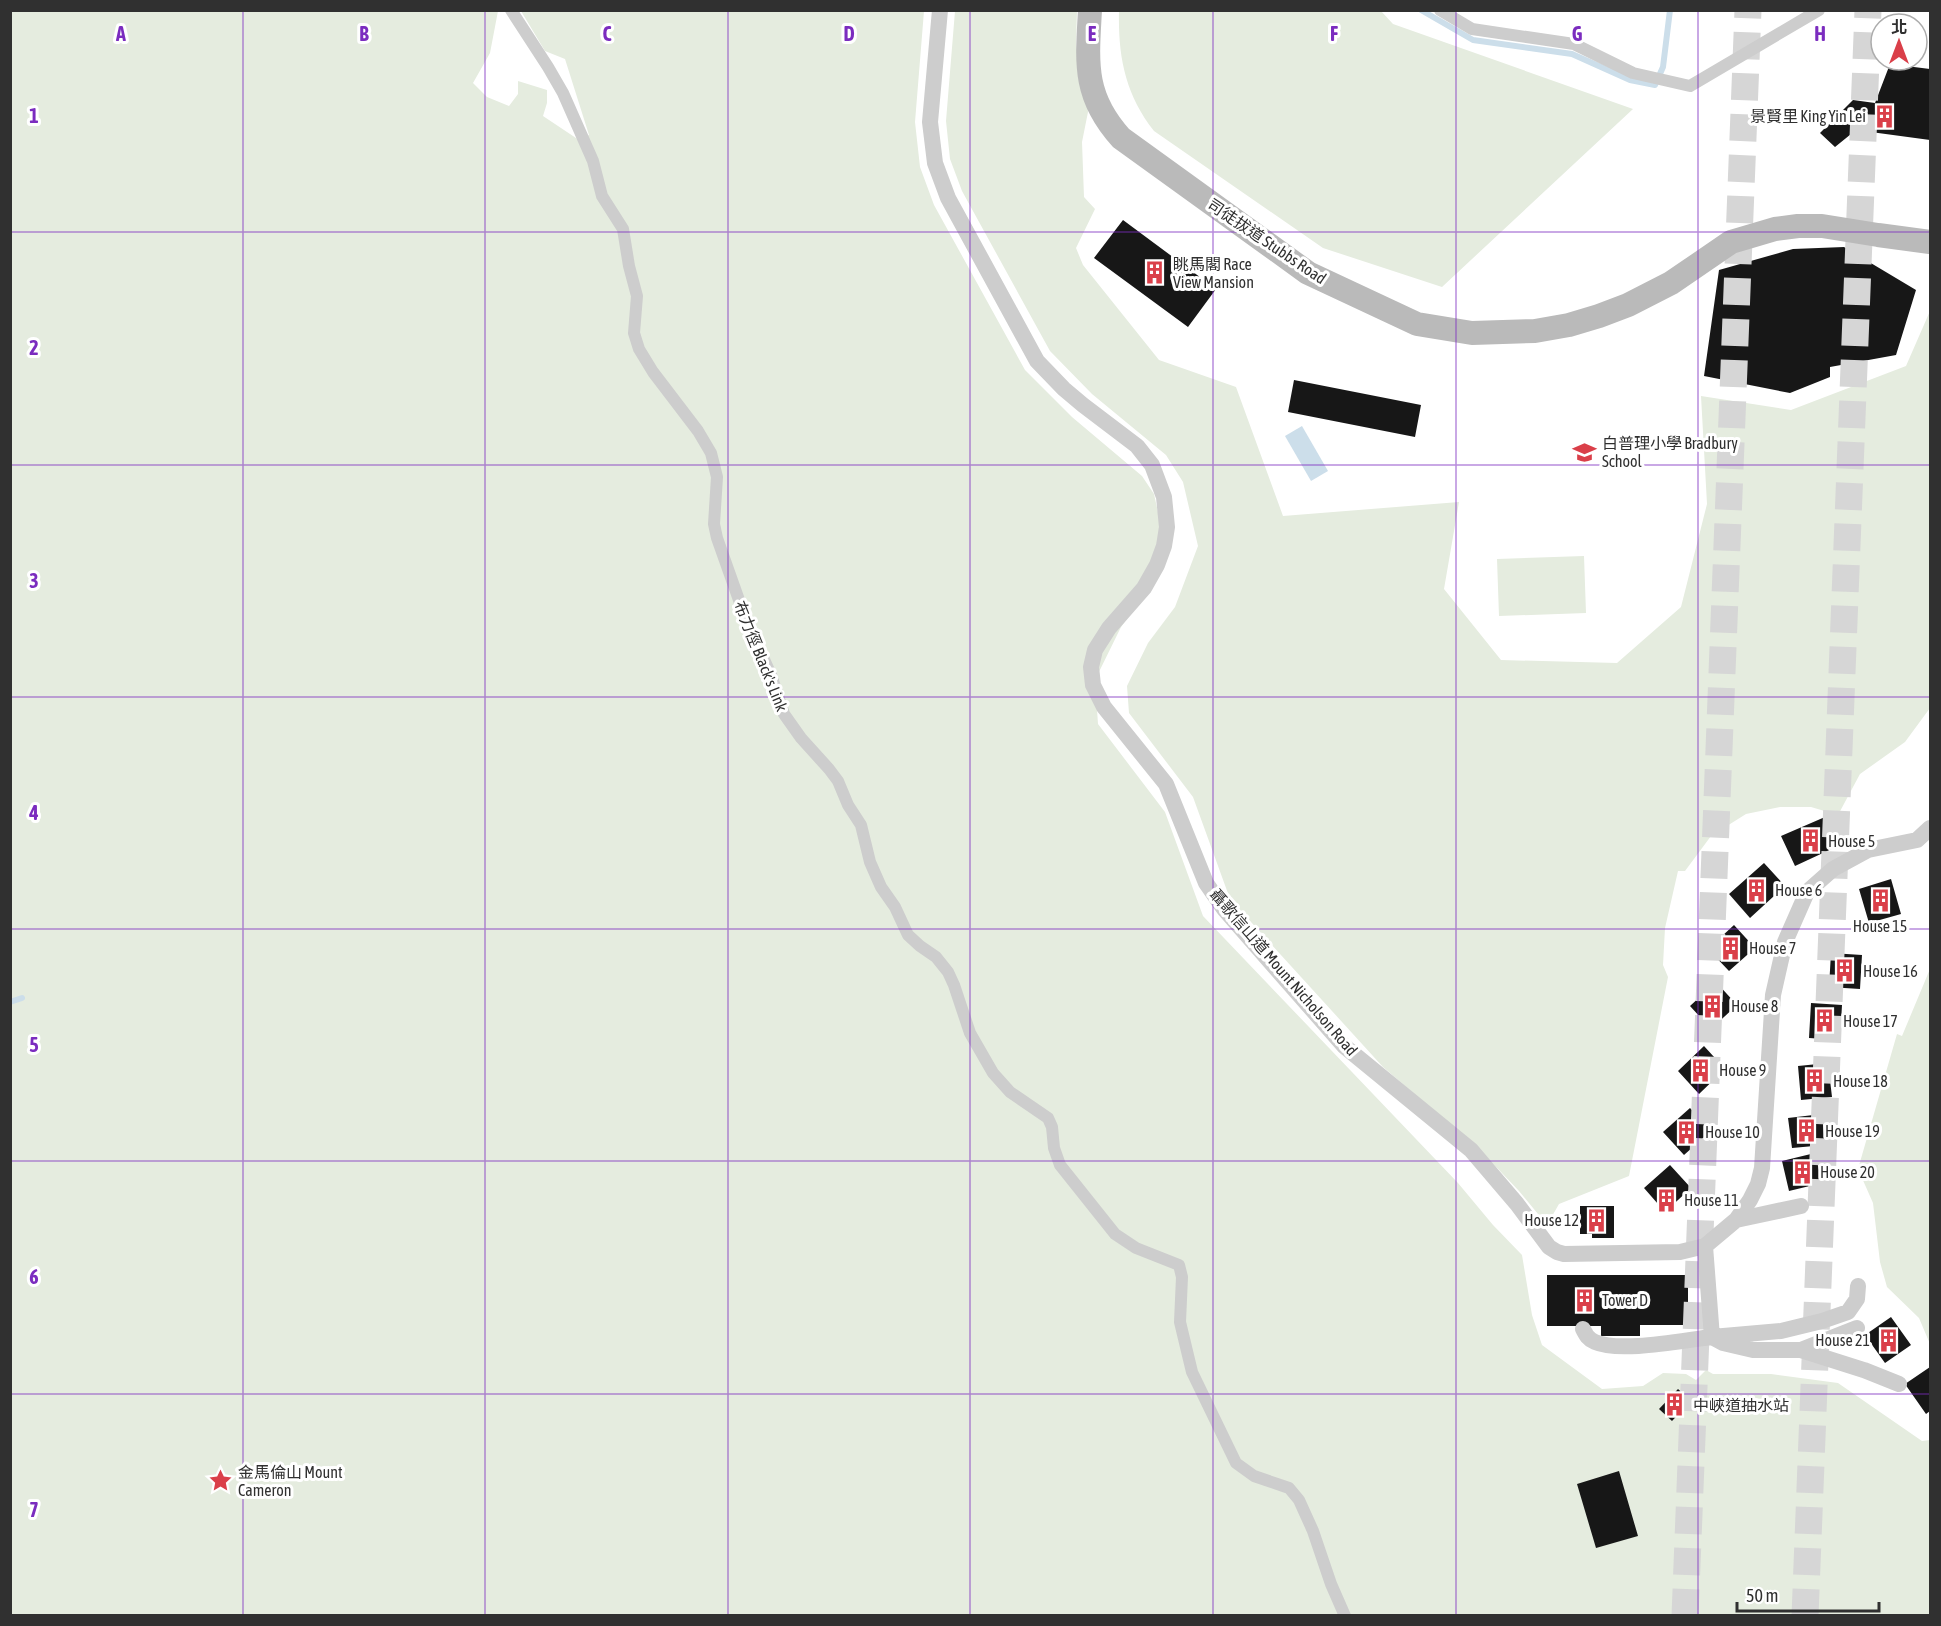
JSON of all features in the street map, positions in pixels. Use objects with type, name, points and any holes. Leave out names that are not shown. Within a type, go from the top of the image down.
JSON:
[{"type":"main road","name":"司徒拔道 Stubbs Road","points":[[1090,10],[1088,58],[1090,83],[1097,105],[1121,138],[1308,273],[1417,324],[1472,333],[1527,332],[1569,325],[1628,305],[1671,283],[1731,242],[1775,229],[1822,226],[1930,242]]},
{"type":"street","name":"布力徑 Black's Link","points":[[511,10],[563,93],[593,161],[602,196],[623,230],[637,296],[634,333],[639,349],[653,372],[703,438],[711,453],[717,477],[714,524],[717,538],[745,617],[771,675],[783,714],[838,781],[848,805],[861,825],[873,870],[881,887],[895,907],[908,935],[936,957],[948,972],[970,1033],[996,1077],[1015,1096],[1048,1118],[1060,1164],[1115,1234],[1136,1248],[1179,1265],[1182,1277],[1180,1322],[1192,1372],[1236,1463],[1254,1476],[1289,1488],[1299,1500],[1313,1531],[1331,1584],[1346,1616]]},
{"type":"street","name":"聶歌信山道 Mount Nicholson Road","points":[[940,10],[930,122],[935,163],[943,187],[1037,360],[1064,389],[1137,446],[1152,465],[1164,497],[1167,527],[1164,546],[1157,565],[1144,588],[1104,635],[1095,650],[1092,658],[1093,685],[1104,707],[1166,784],[1206,883],[1224,909],[1344,1046],[1471,1150],[1550,1247],[1564,1254],[1680,1252],[1705,1246]]},
{"type":"street","points":[[1440,10],[1472,29],[1574,44],[1633,73],[1690,86],[1819,10]]},
{"type":"street","points":[[1712,1337],[1705,1246],[1736,1220],[1758,1184],[1762,1168],[1773,995],[1785,942],[1807,892],[1833,869],[1868,850],[1917,840],[1930,828]]},
{"type":"street","points":[[1736,1220],[1801,1206]]},
{"type":"street","points":[[1583,1329],[1588,1338],[1596,1343],[1611,1346],[1781,1331],[1848,1312],[1857,1299],[1858,1286]]},
{"type":"street","points":[[1801,1350],[1857,1328]]},
{"type":"street","points":[[1712,1337],[1723,1343],[1753,1350],[1801,1350],[1899,1384]]},
{"type":"shaded area","points":[[11,11],[498,11],[490,53],[473,83],[487,97],[509,106],[518,94],[518,81],[547,90],[547,103],[543,116],[579,140],[589,135],[565,59],[545,51],[521,11],[924,11],[915,122],[920,167],[934,205],[1025,370],[1072,417],[1142,476],[1154,494],[1165,544],[1147,592],[1121,627],[1095,680],[1098,724],[1165,812],[1203,916],[1458,1183],[1522,1255],[1532,1315],[1542,1345],[1602,1389],[1643,1386],[1663,1373],[1686,1374],[1696,1380],[1706,1370],[1713,1374],[1771,1374],[1838,1383],[1922,1441],[1930,1440],[1930,1615],[11,1615]]},
{"type":"shaded area","points":[[955,11],[1077,11],[1076,45],[1089,107],[1082,142],[1084,197],[1095,209],[1076,248],[1083,265],[1159,360],[1236,387],[1283,516],[1459,502],[1444,589],[1501,660],[1617,663],[1681,607],[1707,504],[1701,396],[1791,410],[1906,366],[1930,311],[1930,708],[1905,742],[1860,774],[1838,815],[1811,807],[1780,807],[1746,814],[1711,836],[1685,871],[1678,871],[1665,928],[1663,965],[1668,977],[1629,1176],[1559,1204],[1547,1225],[1482,1152],[1383,1067],[1230,899],[1193,797],[1129,713],[1127,686],[1148,643],[1175,607],[1198,546],[1183,482],[1166,455],[1092,394],[1050,351],[962,191],[950,159],[946,121]]},
{"type":"shaded area","points":[[1119,11],[1381,11],[1393,24],[1633,109],[1442,287],[1323,248],[1154,131],[1136,103],[1125,74],[1120,44]]},
{"type":"shaded area","points":[[1584,556],[1586,613],[1499,616],[1497,559]]},
{"type":"shaded area","points":[[1930,969],[1930,1344],[1919,1318],[1887,1287],[1880,1262],[1873,1203],[1858,1169],[1897,1034],[1902,1036]]},
{"type":"water","points":[[1302,426],[1328,471],[1311,481],[1285,436]]},
{"type":"building","name":"景賢里 King Yin Lei","points":[[1930,69],[1930,140],[1856,130],[1835,147],[1820,133],[1853,100],[1875,103],[1887,72],[1929,72]]},
{"type":"building","name":"眺馬閣 Race View Mansion","points":[[1123,220],[1216,289],[1188,327],[1094,258]]},
{"type":"building","points":[[1844,247],[1916,290],[1896,355],[1830,367],[1830,377],[1790,393],[1704,376],[1719,270],[1793,249]]},
{"type":"building","points":[[1294,380],[1421,405],[1415,437],[1288,412]]},
{"type":"building","name":"House 5","points":[[1825,817],[1838,846],[1795,866],[1781,836]]},
{"type":"building","name":"House 6","points":[[1764,863],[1785,886],[1750,918],[1729,894]]},
{"type":"building","name":"House 15","points":[[1891,879],[1901,914],[1869,923],[1859,889]]},
{"type":"building","name":"House 7","points":[[1734,925],[1755,948],[1729,971],[1708,949]]},
{"type":"building","name":"House 16","points":[[1831,953],[1862,955],[1860,989],[1829,987]]},
{"type":"building","name":"House 8","points":[[1716,982],[1737,1005],[1711,1029],[1690,1006]]},
{"type":"building","name":"House 17","points":[[1811,1003],[1842,1005],[1840,1040],[1809,1038]]},
{"type":"building","name":"House 9","points":[[1704,1046],[1725,1069],[1699,1094],[1678,1071]]},
{"type":"building","name":"House 18","points":[[1828,1063],[1832,1097],[1801,1100],[1798,1066]]},
{"type":"building","name":"House 10","points":[[1690,1108],[1711,1131],[1684,1155],[1663,1132]]},
{"type":"building","name":"House 19","points":[[1822,1114],[1825,1145],[1792,1148],[1788,1118]]},
{"type":"building","name":"House 20","points":[[1815,1153],[1822,1183],[1789,1191],[1782,1161]]},
{"type":"building","name":"House 11","points":[[1670,1165],[1691,1188],[1665,1212],[1644,1188]]},
{"type":"building","name":"House 12","points":[[1580,1206],[1614,1206],[1614,1238],[1592,1238],[1592,1234],[1580,1234]]},
{"type":"building","points":[[1547,1275],[1688,1275],[1688,1325],[1640,1325],[1640,1336],[1601,1336],[1601,1326],[1547,1326]]},
{"type":"building","name":"House 21","points":[[1891,1317],[1911,1345],[1885,1363],[1865,1335]]},
{"type":"building","points":[[1930,1367],[1930,1411],[1926,1414],[1905,1384]]},
{"type":"building","name":"中峽道抽水站","points":[[1678,1389],[1691,1401],[1672,1421],[1659,1409]]},
{"type":"building","points":[[1619,1471],[1638,1536],[1596,1548],[1577,1484]]},
{"type":"waterway","points":[[1421,10],[1473,40],[1572,54],[1630,80],[1655,85],[1663,67],[1670,10]]},
{"type":"waterway","points":[[10,1002],[22,998]]},
{"type":"tunnel","points":[[1685,1616],[1748,10]]},
{"type":"tunnel","points":[[1805,1616],[1868,10]]},
{"type":"place","name":"景賢里 King Yin Lei","points":[[1884,116]]},
{"type":"place","name":"眺馬閣 Race View Mansion","points":[[1155,273]]},
{"type":"place","name":"白普理小學 Bradbury School","points":[[1584,452]]},
{"type":"place","name":"House 5","points":[[1810,841]]},
{"type":"place","name":"House 6","points":[[1757,890]]},
{"type":"place","name":"House 15","points":[[1880,901]]},
{"type":"place","name":"House 7","points":[[1731,948]]},
{"type":"place","name":"House 16","points":[[1845,971]]},
{"type":"place","name":"House 8","points":[[1713,1006]]},
{"type":"place","name":"House 17","points":[[1825,1021]]},
{"type":"place","name":"House 9","points":[[1701,1070]]},
{"type":"place","name":"House 18","points":[[1815,1081]]},
{"type":"place","name":"House 19","points":[[1807,1131]]},
{"type":"place","name":"House 10","points":[[1687,1132]]},
{"type":"place","name":"House 20","points":[[1802,1172]]},
{"type":"place","name":"House 11","points":[[1666,1200]]},
{"type":"place","name":"House 12","points":[[1597,1220]]},
{"type":"place","name":"Tower D","points":[[1584,1300]]},
{"type":"place","name":"House 21","points":[[1888,1340]]},
{"type":"place","name":"中峽道抽水站","points":[[1675,1405]]},
{"type":"place","name":"金馬倫山 Mount Cameron","points":[[220,1481]]}]
